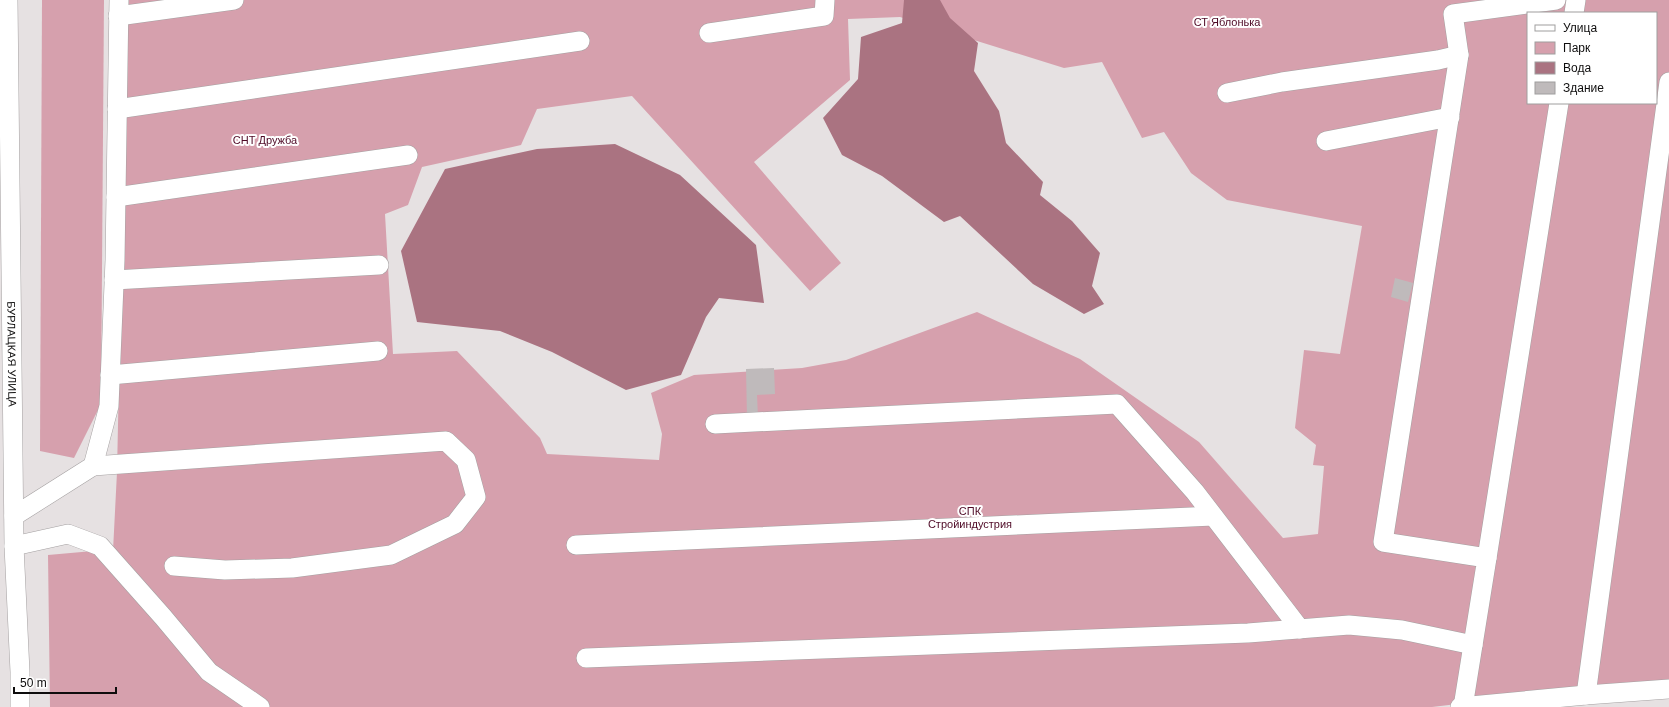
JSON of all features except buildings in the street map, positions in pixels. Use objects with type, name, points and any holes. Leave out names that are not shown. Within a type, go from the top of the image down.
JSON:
[{"type":"street","name":"БУРЛАЦКАЯ УЛИЦА","points":[[8,0],[14,546],[20,672],[20,707]]},
{"type":"street","points":[[93,466],[109,406],[114,280],[119,8],[234,0]]},
{"type":"street","points":[[709,33],[824,16],[824,0]]},
{"type":"street","points":[[1487,558],[1383,542],[1459,55],[1451,7],[1556,0]]},
{"type":"street","points":[[1574,12],[1576,0]]},
{"type":"street","points":[[117,109],[580,41]]},
{"type":"street","points":[[1227,93],[1282,82],[1438,60],[1459,55]]},
{"type":"street","points":[[1586,695],[1669,82]]},
{"type":"street","points":[[1463,706],[1559,104]]},
{"type":"street","points":[[1326,141],[1450,117]]},
{"type":"street","points":[[116,197],[408,156]]},
{"type":"street","points":[[114,280],[379,265]]},
{"type":"street","points":[[110,375],[378,351]]},
{"type":"street","points":[[715,424],[1117,404],[1195,492],[1300,629]]},
{"type":"street","points":[[14,516],[93,466],[446,441],[466,460],[476,497],[456,524],[392,555],[292,568],[225,570],[174,566]]},
{"type":"street","points":[[576,544],[1213,516]]},
{"type":"street","points":[[14,546],[68,534],[100,546],[209,672],[260,707]]},
{"type":"street","points":[[586,658],[1248,633],[1349,625],[1402,630],[1473,645]]},
{"type":"street","points":[[1460,707],[1669,689]]},
{"type":"green space","points":[[42,0],[104,0],[101,404],[74,458],[40,451]]},
{"type":"green space","name":"СПК Стройиндустрия","points":[[127,0],[1669,0],[1669,684],[1516,697],[1432,707],[50,707],[48,555],[93,551],[113,551],[117,472]],"holes":[[[900,17],[1064,68],[1102,62],[1142,138],[1164,132],[1191,173],[1227,200],[1362,226],[1340,354],[1304,350],[1295,428],[1316,445],[1313,465],[1324,466],[1318,534],[1283,538],[1199,442],[1080,359],[977,312],[846,360],[802,368],[694,375],[651,393],[662,434],[659,460],[547,454],[540,438],[457,351],[393,354],[385,214],[408,205],[422,167],[521,145],[537,109],[632,96],[810,291],[841,263],[754,162],[850,80],[848,19]]]},
{"type":"water","points":[[904,0],[940,0],[950,18],[978,43],[974,71],[999,111],[1006,143],[1043,182],[1040,195],[1072,221],[1100,253],[1092,286],[1104,304],[1084,314],[1033,284],[960,216],[944,222],[882,176],[842,155],[823,118],[858,79],[861,37],[902,23]]},
{"type":"water","points":[[615,144],[680,175],[756,245],[764,303],[719,298],[706,317],[681,375],[626,390],[552,352],[500,331],[417,322],[401,251],[445,169],[537,149]]},
{"type":"park label","name":"СТ Яблонька","points":[[1227,22]]},
{"type":"park label","name":"СНТ Дружба","points":[[265,140]]}]
